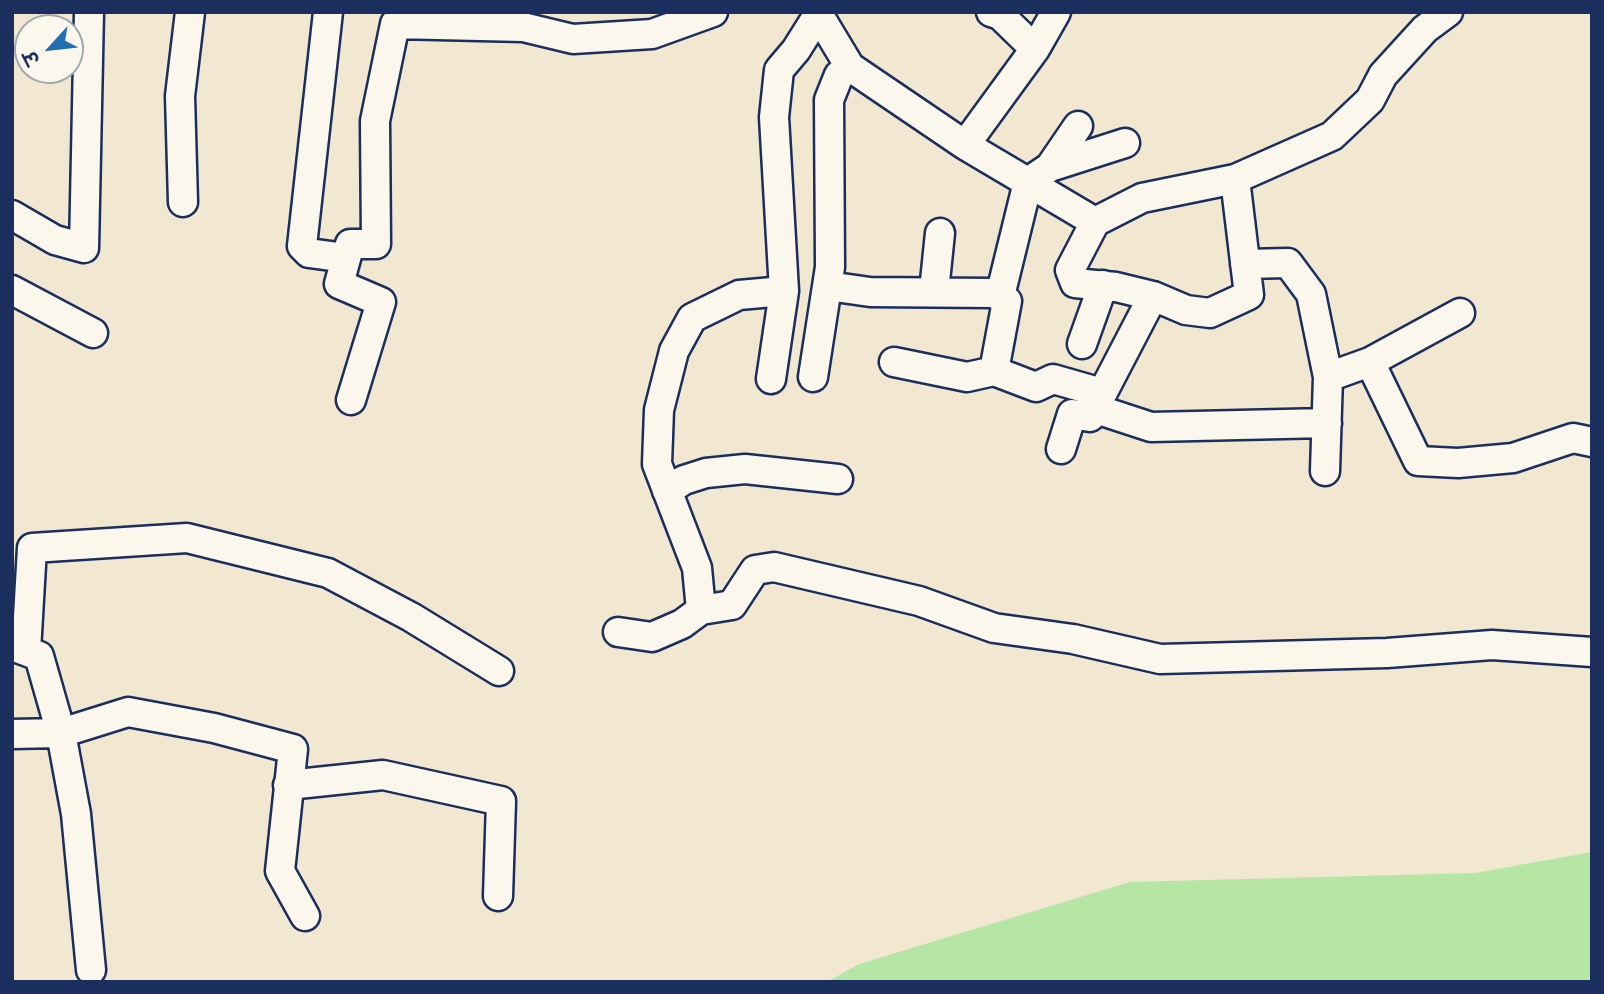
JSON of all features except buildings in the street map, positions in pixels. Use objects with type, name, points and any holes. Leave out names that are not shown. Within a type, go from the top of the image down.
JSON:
[{"type":"street","points":[[12,215],[55,240],[84,248],[89,12]]},
{"type":"street","points":[[183,202],[180,96],[190,12]]},
{"type":"street","points":[[328,12],[302,246],[309,253],[346,258]]},
{"type":"street","points":[[351,400],[381,302],[339,284],[350,244],[376,244],[375,121],[395,24],[523,27],[573,39],[652,34],[713,12]]},
{"type":"street","points":[[991,12],[1000,15],[1035,49]]},
{"type":"street","points":[[965,145],[1035,49],[1056,12]]},
{"type":"street","points":[[1235,179],[1250,295],[1210,313],[1186,310],[1153,296],[1103,285],[1075,283],[1070,270],[1095,222],[1142,198],[1235,179],[1332,136],[1370,100],[1384,75],[1424,29],[1448,12]]},
{"type":"street","points":[[771,379],[785,291],[774,117],[779,70],[796,50],[818,14],[850,67],[965,145],[1039,175],[1095,222]]},
{"type":"street","points":[[813,377],[828,286],[829,100],[839,75],[850,67]]},
{"type":"street","points":[[1000,296],[1039,175],[1078,126]]},
{"type":"street","points":[[1039,175],[1125,143]]},
{"type":"street","points":[[934,291],[940,233]]},
{"type":"street","points":[[1245,264],[1287,264],[1296,271],[1311,294],[1328,377],[1325,471]]},
{"type":"street","points":[[1082,344],[1103,285]]},
{"type":"street","points":[[828,286],[870,292],[934,291],[994,293],[1000,296],[1007,301],[994,371]]},
{"type":"street","points":[[12,289],[93,333]]},
{"type":"street","points":[[701,610],[697,568],[657,464],[659,410],[674,351],[692,318],[740,295],[785,291]]},
{"type":"street","points":[[1061,449],[1072,414],[1090,416],[1153,296]]},
{"type":"street","points":[[1328,377],[1370,362],[1460,313]]},
{"type":"street","points":[[894,362],[967,377],[994,371],[1036,387],[1053,379],[1151,427],[1327,423]]},
{"type":"street","points":[[1370,362],[1418,461],[1458,463],[1513,458],[1573,438],[1592,442]]},
{"type":"street","points":[[667,491],[684,480],[706,472],[746,468],[838,479]]},
{"type":"street","points":[[91,970],[76,814],[61,733],[39,656],[19,648],[32,548],[187,538],[328,573],[411,617],[499,671]]},
{"type":"street","points":[[618,632],[652,636],[682,624],[701,610],[732,606],[755,570],[774,567],[919,601],[994,628],[1073,639],[1160,659],[1387,653],[1492,645],[1592,652]]},
{"type":"street","points":[[12,734],[61,733],[128,712],[214,728],[293,749],[280,871],[305,916]]},
{"type":"street","points":[[288,785],[383,775],[501,801],[498,896]]},
{"type":"green space","points":[[1592,852],[1592,982],[827,982],[859,964],[1130,882],[1475,873]]}]
